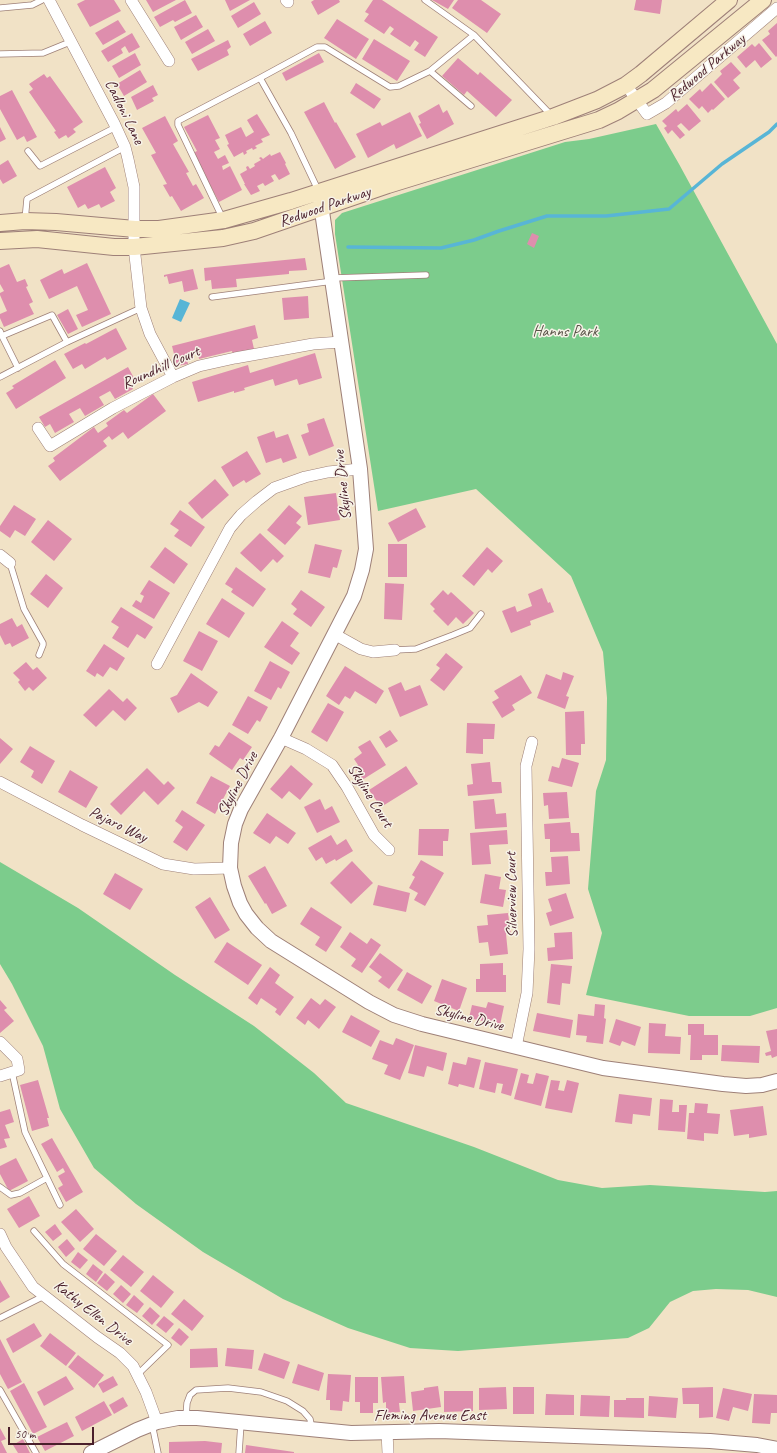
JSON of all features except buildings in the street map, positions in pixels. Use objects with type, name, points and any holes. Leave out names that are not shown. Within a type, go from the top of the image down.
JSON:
[{"type":"main road","name":"Redwood Parkway","points":[[0,223],[25,221],[56,222],[135,229],[159,229],[224,220],[292,201],[553,117],[597,100],[626,85],[641,74],[729,0]]},
{"type":"main road","name":"Redwood Parkway","points":[[0,241],[37,239],[114,247],[134,247],[223,238],[254,231],[388,186],[599,120],[618,111],[653,90],[763,0]]},
{"type":"street","name":"Cadloni Lane","points":[[49,0],[125,147],[134,187],[134,247],[141,308],[150,334],[173,377]]},
{"type":"street","points":[[132,0],[169,61]]},
{"type":"street","name":"Redwood Parkway","points":[[626,85],[648,114],[666,103],[777,8]]},
{"type":"street","name":"Skyline Drive","points":[[319,192],[360,469],[366,549],[362,570],[354,596],[281,738],[241,809],[235,824],[231,843],[230,868],[240,903],[246,914],[257,928],[271,941],[369,1002],[394,1015],[422,1024],[603,1068],[746,1086],[762,1085],[777,1081]]},
{"type":"street","name":"Roundhill Court","points":[[38,428],[50,446],[112,408],[173,377],[199,366],[313,344],[341,342]]},
{"type":"street","points":[[157,664],[230,528],[241,515],[274,488],[305,477],[328,472],[360,469]]},
{"type":"street","points":[[0,555],[10,563]]},
{"type":"street","points":[[334,634],[361,649],[373,652],[395,650]]},
{"type":"street","name":"Skyline Court","points":[[281,738],[306,749],[332,765],[347,787],[374,835],[389,850]]},
{"type":"street","name":"Silverview Court","points":[[516,1047],[527,993],[528,934],[526,766],[532,742]]},
{"type":"street","name":"Pajaro Way","points":[[0,782],[82,825],[163,864],[194,869],[230,868]]},
{"type":"street","points":[[0,1042],[17,1059],[19,1070],[0,1076]]},
{"type":"street","name":"Kathy Ellen Drive","points":[[0,1234],[6,1247],[33,1287],[120,1353],[133,1366],[146,1392],[154,1423]]},
{"type":"street","name":"Fleming Avenue East","points":[[91,1453],[118,1438],[154,1423],[186,1418],[351,1433],[439,1431],[710,1441],[757,1445],[777,1449]]},
{"type":"street","points":[[387,1432],[388,1453]]},
{"type":"lane","points":[[0,8],[32,5],[42,0]]},
{"type":"lane","points":[[425,0],[474,35],[553,117]]},
{"type":"lane","points":[[224,220],[178,125],[178,121],[317,47],[325,47],[390,87],[399,86],[430,71],[474,35]]},
{"type":"lane","points":[[0,54],[42,53],[70,42]]},
{"type":"lane","points":[[430,71],[471,106]]},
{"type":"lane","points":[[260,78],[291,133],[319,192]]},
{"type":"lane","points":[[28,150],[40,166],[116,127]]},
{"type":"lane","points":[[25,221],[27,199],[125,147]]},
{"type":"lane","points":[[212,297],[333,280],[426,275]]},
{"type":"lane","points":[[0,377],[67,342],[141,308]]},
{"type":"lane","points":[[18,368],[1,333],[52,315],[67,342]]},
{"type":"lane","points":[[10,563],[24,609],[43,642],[40,656]]},
{"type":"lane","points":[[395,650],[416,649],[470,628],[481,614]]},
{"type":"lane","points":[[12,1072],[25,1132],[60,1204]]},
{"type":"lane","points":[[0,1187],[11,1195],[20,1193],[47,1178]]},
{"type":"lane","points":[[34,1231],[63,1264],[168,1345],[138,1374]]},
{"type":"lane","points":[[0,1318],[44,1295]]},
{"type":"lane","points":[[186,1418],[187,1403],[190,1395],[196,1390],[228,1388],[261,1392],[287,1401],[303,1411],[310,1419],[312,1430]]},
{"type":"lane","points":[[0,1390],[36,1453]]},
{"type":"lane","points":[[154,1423],[158,1453]]},
{"type":"lane","points":[[239,1453],[241,1423]]},
{"type":"green space","name":"Hanns Park","points":[[656,124],[777,344],[777,1008],[750,1016],[689,1016],[586,995],[602,933],[588,889],[596,791],[606,760],[607,698],[603,652],[571,576],[476,489],[378,511],[335,234],[335,220],[342,213],[565,142],[589,139]]},
{"type":"green space","points":[[0,862],[78,908],[175,975],[254,1026],[314,1073],[346,1103],[474,1147],[558,1180],[602,1188],[650,1185],[765,1192],[777,1191],[777,1297],[748,1290],[716,1289],[693,1291],[670,1302],[649,1328],[628,1338],[458,1351],[410,1348],[348,1328],[283,1299],[203,1252],[136,1204],[94,1168],[60,1109],[43,1046],[12,984],[0,964]]},
{"type":"water","points":[[180,299],[190,303],[181,322],[172,318]]},
{"type":"waterway","points":[[348,247],[441,248],[474,240],[547,216],[606,216],[669,209],[722,164],[769,132],[777,124]]}]
